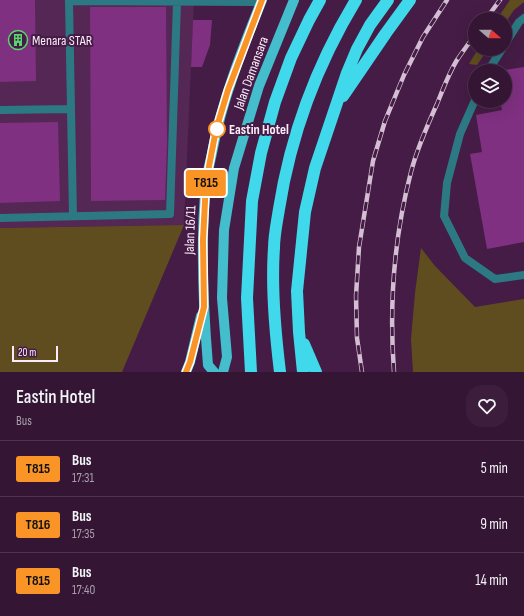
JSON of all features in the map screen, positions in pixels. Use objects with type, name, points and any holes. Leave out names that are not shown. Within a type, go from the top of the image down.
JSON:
[{"type":"highway","points":[[251,372],[246,298],[252,201],[260,160],[275,102],[291,58],[320,0]]},
{"type":"highway","points":[[280,372],[274,304],[274,247],[282,192],[296,132],[314,82],[339,28],[356,0]]},
{"type":"highway","points":[[303,372],[297,291],[305,212],[315,168],[334,109],[357,49],[370,25],[388,0]]},
{"type":"highway","points":[[334,109],[410,0]]},
{"type":"highway","points":[[299,332],[316,372]]},
{"type":"main road","name":"Jalan Damansara","points":[[224,372],[227,357],[222,298],[224,230],[234,168],[259,86],[294,0]]},
{"type":"main road","name":"Jalan 16/11","points":[[214,372],[208,365],[204,307],[203,240],[206,182],[216,130],[228,90],[262,1]]},
{"type":"main road","points":[[186,372],[204,307]]},
{"type":"lane","points":[[73,216],[69,1],[262,1]]},
{"type":"lane","points":[[0,218],[170,214],[177,2]]},
{"type":"lane","points":[[512,33],[519,22],[524,18]]},
{"type":"lane","points":[[472,108],[458,141],[447,182],[444,216],[465,258],[495,279],[524,275]]},
{"type":"lane","points":[[0,110],[71,109]]},
{"type":"shaded area","points":[[0,0],[194,0],[184,225],[0,228]]},
{"type":"shaded area","points":[[510,0],[524,0],[524,2],[512,13],[502,12]]},
{"type":"shaded area","points":[[474,56],[483,56],[478,64],[469,64]]},
{"type":"shaded area","points":[[184,225],[122,372],[0,372],[0,228]]},
{"type":"shaded area","points":[[421,248],[435,266],[475,307],[524,299],[524,372],[413,372],[411,339]]},
{"type":"building","name":"Menara STAR","points":[[0,0],[35,0],[36,81],[0,82]]},
{"type":"building","points":[[90,7],[166,7],[167,144],[165,200],[91,201]]},
{"type":"building","points":[[193,20],[212,20],[210,45],[202,67],[191,67]]},
{"type":"building","points":[[524,67],[524,242],[487,249],[470,154],[482,152],[476,115],[502,110],[502,108],[512,108],[512,69]]},
{"type":"building","points":[[58,122],[60,201],[0,203],[0,123]]},
{"type":"railway","points":[[362,372],[357,338],[356,296],[359,247],[373,161],[385,121],[404,75],[423,37],[447,0]]},
{"type":"railway","points":[[491,12],[500,0]]},
{"type":"railway","points":[[394,372],[392,322],[394,271],[400,221],[405,197],[422,138],[449,76],[457,60],[468,45]]},
{"type":"bus line","name":"T815","points":[[186,372],[204,307],[203,240],[206,182],[216,130],[228,90],[262,0]]},
{"type":"place","name":"Menara STAR","points":[[18,40]]},
{"type":"place","name":"Eastin Hotel","points":[[217,129]]}]
